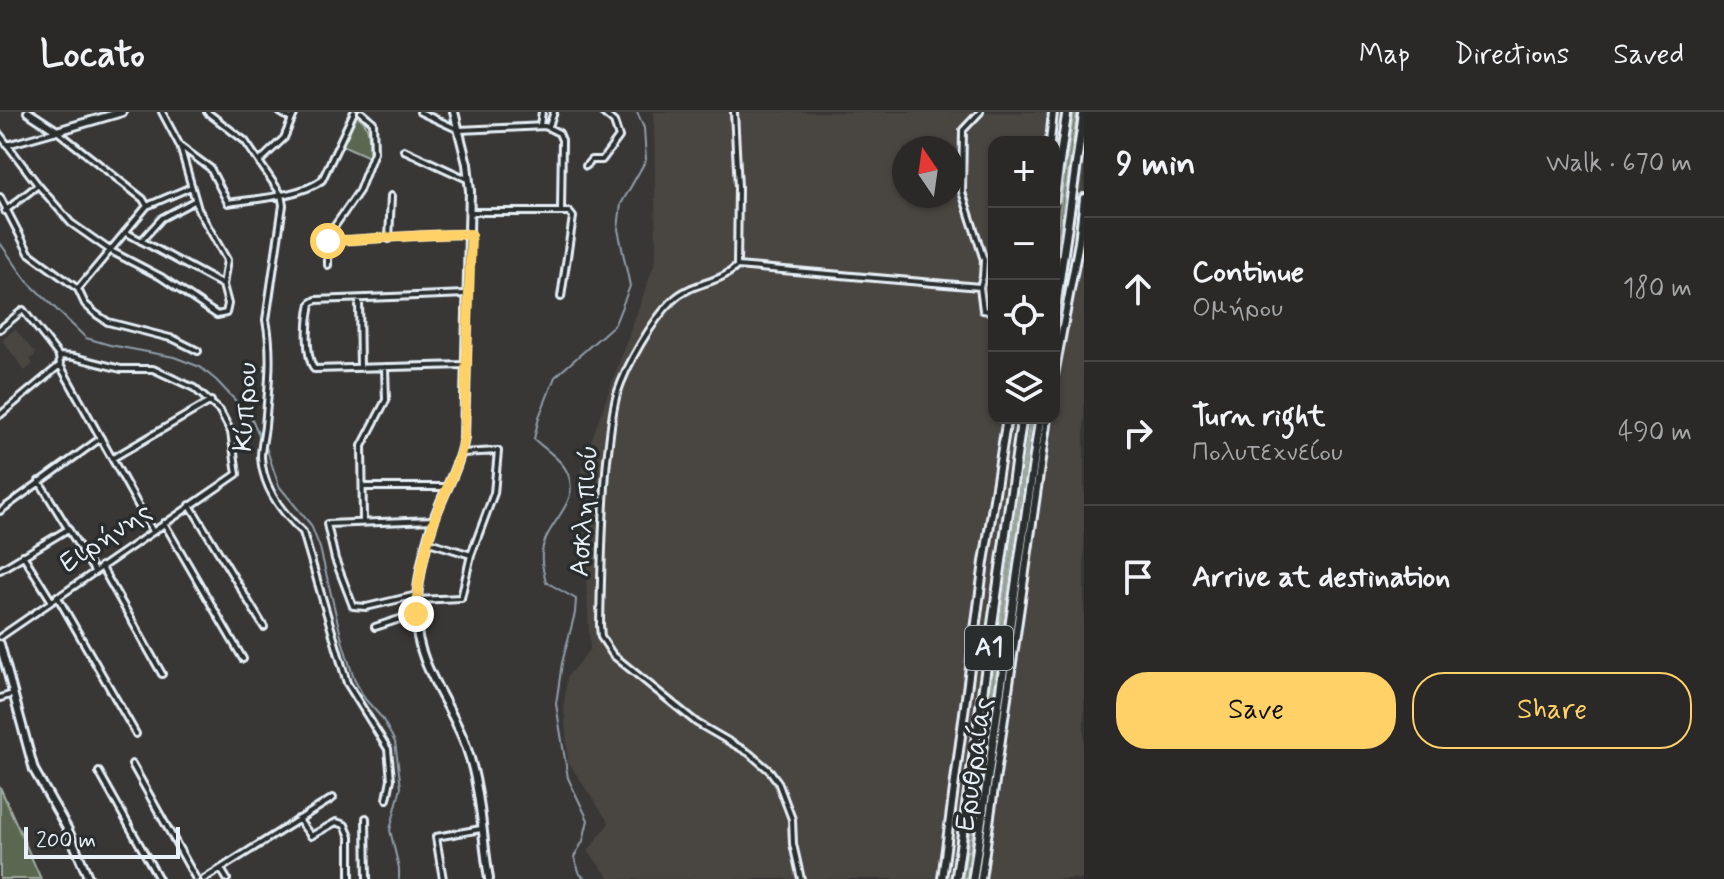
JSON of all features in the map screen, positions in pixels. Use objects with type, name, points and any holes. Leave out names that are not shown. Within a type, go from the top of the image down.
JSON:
[{"type":"highway","points":[[1060,159],[1067,112]]},
{"type":"highway","points":[[1060,280],[1084,112]]},
{"type":"highway","name":"Α1","points":[[956,879],[1021,424]]},
{"type":"highway","name":"Α1","points":[[973,879],[1039,424]]},
{"type":"main road","points":[[28,112],[57,131],[106,114],[122,112]]},
{"type":"main road","points":[[454,112],[469,180],[471,212],[462,453],[434,520],[417,597],[416,632],[421,651],[466,747],[489,879]]},
{"type":"main road","points":[[1051,136],[1053,112]]},
{"type":"main road","points":[[1058,352],[1084,198]]},
{"type":"main road","points":[[942,879],[984,562],[1006,424]]},
{"type":"main road","name":"Ερυθραίας","points":[[981,879],[1046,424]]},
{"type":"main road","points":[[0,644],[34,770],[68,830],[89,879]]},
{"type":"street","points":[[0,135],[71,223],[111,251],[161,277],[217,315],[222,315],[228,310],[223,285],[227,260],[194,201],[180,146],[162,112]]},
{"type":"street","points":[[207,112],[245,141],[281,194]]},
{"type":"street","points":[[280,112],[292,119]]},
{"type":"street","points":[[260,161],[284,138],[295,112]]},
{"type":"street","points":[[180,146],[210,168],[228,203],[281,194],[316,185],[322,180],[354,112]]},
{"type":"street","points":[[420,112],[459,130],[549,126],[559,133],[562,140],[561,210]]},
{"type":"street","points":[[540,126],[542,112]]},
{"type":"street","points":[[549,126],[554,112]]},
{"type":"street","points":[[586,166],[591,160],[602,160],[619,137],[614,122],[602,112]]},
{"type":"street","points":[[734,112],[738,187],[737,266],[980,287]]},
{"type":"street","points":[[980,112],[963,130],[961,174],[964,199],[984,260],[980,287],[983,310],[988,311]]},
{"type":"street","points":[[328,265],[328,241],[332,230],[359,191],[374,152],[373,122],[363,113]]},
{"type":"street","points":[[7,145],[57,131],[143,199],[147,206]]},
{"type":"street","points":[[404,150],[469,180]]},
{"type":"street","points":[[5,211],[38,185]]},
{"type":"street","points":[[78,289],[147,206],[191,187]]},
{"type":"street","name":"Κύπρου","points":[[281,194],[283,205],[266,320],[270,336],[261,457],[271,494],[288,518],[303,532],[347,683],[388,749],[391,779],[387,799]]},
{"type":"street","points":[[389,239],[391,196]]},
{"type":"street","points":[[0,197],[29,253],[78,289],[85,304],[108,322],[174,339],[198,351]]},
{"type":"street","points":[[141,241],[162,218],[194,201]]},
{"type":"street","points":[[471,212],[569,212],[573,217],[573,228],[561,297]]},
{"type":"street","points":[[125,232],[223,285]]},
{"type":"street","points":[[328,241],[389,239],[417,234],[471,234]]},
{"type":"street","name":"Ασκληπιού","points":[[737,266],[726,275],[691,286],[675,298],[661,314],[627,369],[617,395],[604,495],[601,637],[613,655],[697,723],[749,753],[770,771],[778,782],[792,819],[793,844],[801,879]]},
{"type":"street","points":[[467,364],[314,369],[311,366],[308,330],[311,303],[316,300],[469,294]]},
{"type":"street","points":[[359,299],[360,368]]},
{"type":"street","points":[[0,329],[23,310],[59,356],[60,365],[153,532]]},
{"type":"street","points":[[59,356],[121,369],[153,369],[194,388],[211,401],[113,458]]},
{"type":"street","points":[[0,415],[60,365]]},
{"type":"street","points":[[363,522],[362,446],[386,400],[385,367]]},
{"type":"street","name":"Ειρήνης","points":[[0,637],[237,474],[231,432],[211,401]]},
{"type":"street","points":[[0,511],[101,438]]},
{"type":"street","points":[[434,520],[327,524],[335,559],[353,606],[366,607],[417,597],[461,598],[471,555],[494,493],[498,451],[462,453]]},
{"type":"street","points":[[39,481],[94,571]]},
{"type":"street","points":[[363,487],[448,487]]},
{"type":"street","points":[[190,505],[264,627]]},
{"type":"street","points":[[164,523],[243,659]]},
{"type":"street","points":[[0,570],[68,529]]},
{"type":"street","points":[[429,542],[471,555]]},
{"type":"street","points":[[23,555],[51,600]]},
{"type":"street","points":[[101,566],[162,674]]},
{"type":"street","points":[[57,596],[136,734]]},
{"type":"street","points":[[375,627],[416,614]]},
{"type":"street","points":[[0,698],[13,694]]},
{"type":"street","points":[[132,764],[196,879]]},
{"type":"street","points":[[99,772],[159,879]]},
{"type":"street","points":[[204,879],[333,798]]},
{"type":"street","points":[[366,818],[367,879]]},
{"type":"street","points":[[298,819],[311,836],[336,822],[345,825],[350,837],[350,879]]},
{"type":"street","points":[[443,879],[436,837],[481,829]]},
{"type":"street","points":[[221,869],[227,879]]},
{"type":"shaded area","points":[[654,112],[1084,112],[1084,879],[610,879],[588,851],[609,823],[568,762],[564,704],[567,677],[590,649],[580,472],[656,259]]},
{"type":"shaded area","points":[[15,329],[36,354],[30,360],[33,364],[25,371],[2,340]]},
{"type":"green space","points":[[1074,112],[1077,112],[1060,227]]},
{"type":"green space","points":[[355,115],[367,127],[369,157],[340,144]]},
{"type":"green space","points":[[1029,424],[1031,424],[966,879],[963,879]]},
{"type":"green space","points":[[0,787],[41,879],[0,879]]},
{"type":"waterway","points":[[586,879],[580,874],[574,857],[583,841],[588,820],[568,778],[556,704],[576,599],[546,582],[542,560],[546,538],[566,506],[570,480],[560,461],[534,439],[555,377],[615,324],[630,286],[618,229],[621,204],[646,160],[644,128],[637,112]]},
{"type":"waterway","points":[[0,243],[27,281],[86,338],[174,357],[200,367],[251,417],[261,439]]},
{"type":"waterway","points":[[266,447],[279,486],[311,525],[320,548],[354,679],[395,742],[401,787],[390,830],[399,879]]},
{"type":"route","points":[[328,241],[389,239],[417,234],[471,234],[462,453],[434,520],[417,595],[416,614]]}]
